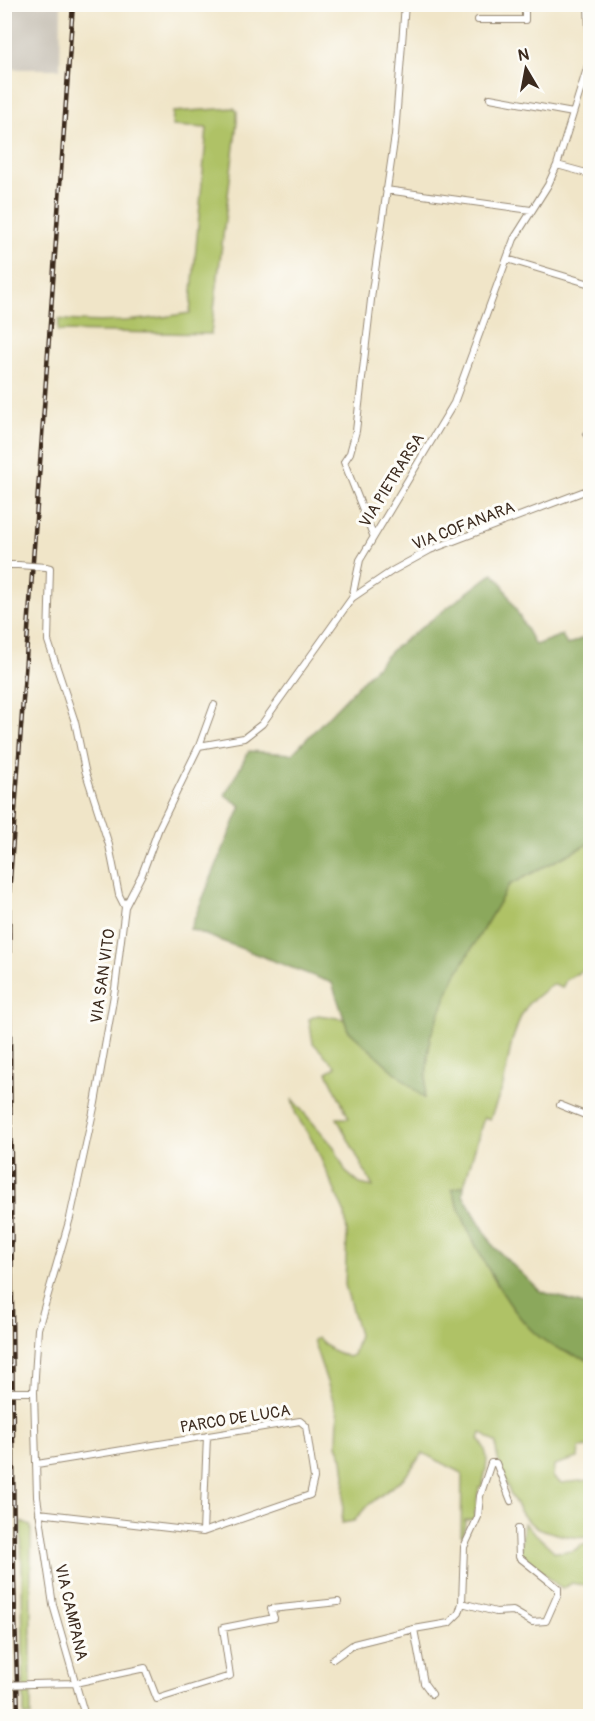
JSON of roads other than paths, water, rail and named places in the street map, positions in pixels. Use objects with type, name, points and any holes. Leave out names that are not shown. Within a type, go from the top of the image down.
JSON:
[{"type":"street","points":[[373,535],[344,462],[350,453],[356,431],[395,135],[405,4]]},
{"type":"street","points":[[478,20],[525,20],[525,4]]},
{"type":"street","name":"VIA PIETRARSA","points":[[199,746],[244,738],[262,724],[352,598],[360,560],[373,535],[454,404],[514,239],[557,165],[590,59],[588,4]]},
{"type":"street","points":[[490,98],[573,112]]},
{"type":"street","points":[[557,165],[591,174]]},
{"type":"street","points":[[386,190],[531,210]]},
{"type":"street","points":[[507,259],[591,284]]},
{"type":"street","name":"VIA COFANARA","points":[[352,598],[392,571],[430,550],[560,503],[591,489]]},
{"type":"street","name":"VIA SAN VITO","points":[[4,565],[48,567],[48,641],[75,722],[90,786],[109,845],[119,895],[125,907],[115,990],[95,1103],[70,1218],[38,1329],[34,1392],[37,1464]]},
{"type":"street","points":[[125,907],[142,874],[159,828],[199,746],[214,705]]},
{"type":"street","points":[[560,1105],[591,1117]]},
{"type":"street","points":[[6,1392],[34,1392]]},
{"type":"street","name":"PARCO DE LUCA","points":[[37,1464],[300,1421],[306,1426],[314,1478],[310,1496],[203,1532],[39,1513]]},
{"type":"street","points":[[203,1532],[207,1436]]},
{"type":"street","points":[[333,1659],[354,1644],[455,1619],[462,1603],[464,1547],[478,1517],[480,1496],[491,1463],[496,1463],[512,1501]]},
{"type":"street","name":"VIA CAMPANA","points":[[37,1464],[39,1513],[53,1605],[85,1716]]},
{"type":"street","points":[[462,1603],[496,1612],[513,1611],[532,1622],[546,1621],[558,1594],[558,1588],[519,1557],[518,1529]]},
{"type":"street","points":[[4,1685],[75,1683],[145,1668],[157,1699],[230,1676],[223,1628],[274,1618],[271,1609],[338,1602]]},
{"type":"street","points":[[414,1629],[424,1683],[432,1694]]},
{"type":"railway","points":[[18,1716],[14,1580],[9,895],[73,4]]}]
